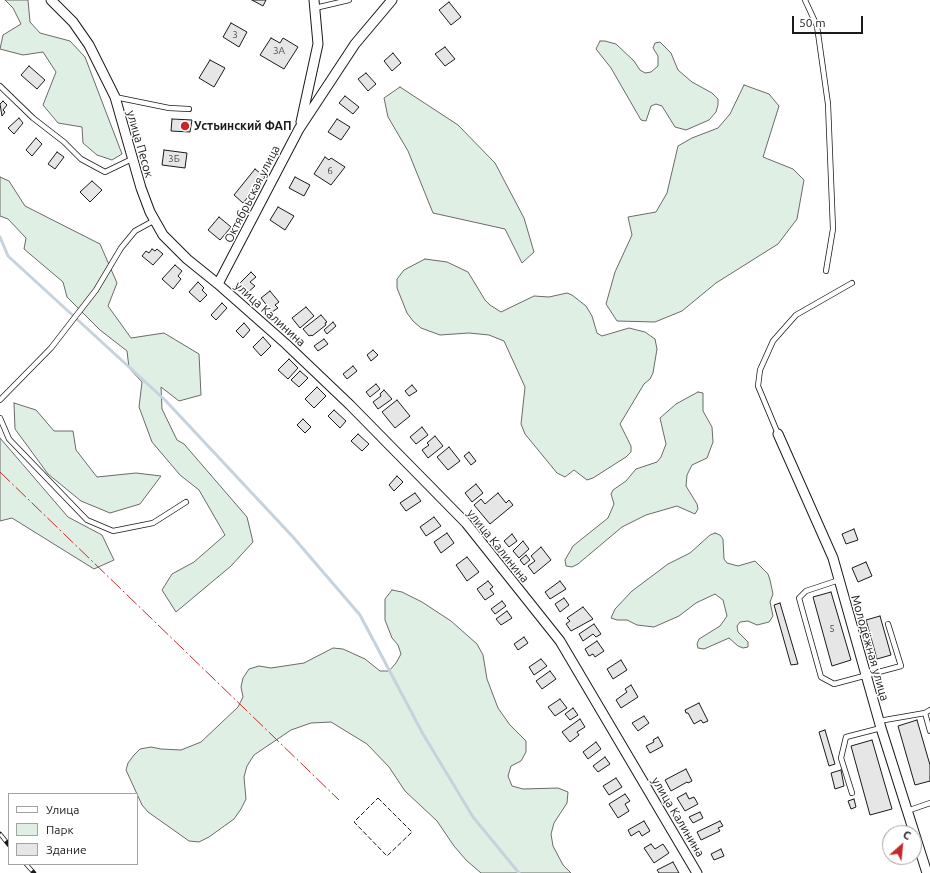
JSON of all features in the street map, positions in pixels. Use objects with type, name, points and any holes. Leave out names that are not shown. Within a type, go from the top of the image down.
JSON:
[{"type":"street","name":"улица Песок","points":[[51,0],[73,22],[89,45],[115,97],[132,159],[150,212],[164,235],[187,259],[218,284]]},
{"type":"street","name":"Октябрьская улица","points":[[218,284],[299,129],[355,44],[392,0]]},
{"type":"street","points":[[299,129],[318,44],[315,4]]},
{"type":"street","name":"улица Калинина","points":[[218,284],[286,344],[345,400],[466,523],[560,641],[697,873]]},
{"type":"street","name":"Молодёжная улица","points":[[778,434],[833,558],[880,724],[927,873]]},
{"type":"lane","points":[[315,4],[349,0]]},
{"type":"lane","points":[[806,0],[817,26],[828,104],[833,229],[826,271]]},
{"type":"lane","points":[[0,86],[33,118],[64,142],[80,159],[106,172],[132,159]]},
{"type":"lane","points":[[115,97],[169,108],[189,109]]},
{"type":"lane","points":[[0,400],[51,348],[96,290],[121,248],[136,231],[155,220]]},
{"type":"lane","points":[[778,434],[758,386],[760,370],[773,341],[796,314],[852,284]]},
{"type":"lane","points":[[0,418],[9,440],[87,520],[113,531],[153,523],[186,502]]},
{"type":"lane","points":[[839,580],[806,591],[799,598],[821,677],[834,684],[866,677],[901,666],[888,624]]},
{"type":"lane","points":[[852,792],[841,758],[846,737],[880,724],[928,711],[930,731]]},
{"type":"lane","points":[[907,811],[930,803]]},
{"type":"green space","points":[[5,0],[28,0],[30,22],[40,33],[70,41],[85,57],[122,154],[112,160],[97,155],[83,143],[82,127],[58,123],[43,105],[56,72],[43,52],[23,55],[0,49],[3,35],[21,24],[13,8]]},
{"type":"green space","points":[[600,41],[616,44],[634,61],[640,70],[645,73],[651,72],[658,66],[658,56],[653,48],[655,43],[660,42],[671,53],[678,70],[692,82],[712,93],[718,99],[716,112],[709,120],[686,130],[675,127],[662,106],[656,104],[651,106],[646,121],[641,120],[611,68],[596,49]]},
{"type":"green space","points":[[744,85],[769,94],[779,106],[763,157],[793,169],[804,180],[797,219],[778,244],[716,283],[682,311],[655,322],[617,321],[606,304],[615,272],[632,235],[628,217],[656,212],[667,193],[678,146],[692,138],[718,128],[730,114]]},
{"type":"green space","points":[[400,87],[458,125],[495,163],[524,218],[534,252],[522,263],[505,229],[433,213],[408,151],[388,117],[384,98]]},
{"type":"green space","points":[[0,177],[9,181],[25,206],[100,244],[117,283],[108,306],[131,338],[164,333],[199,354],[201,395],[179,401],[161,387],[162,409],[177,440],[184,444],[247,517],[253,542],[231,566],[176,612],[162,590],[172,574],[194,562],[225,535],[199,490],[180,475],[152,442],[139,407],[142,382],[129,368],[127,351],[100,330],[67,297],[63,282],[24,249],[26,238],[8,219],[0,216]]},
{"type":"green space","points":[[425,259],[447,262],[468,272],[485,300],[501,312],[534,296],[549,297],[567,293],[586,306],[592,316],[597,333],[602,336],[629,328],[645,332],[655,339],[657,349],[653,373],[650,379],[644,384],[620,424],[631,446],[631,452],[626,457],[593,478],[587,480],[574,470],[565,477],[557,473],[525,434],[521,424],[525,387],[504,341],[489,335],[469,333],[440,335],[421,328],[407,313],[397,288],[397,279],[404,270]]},
{"type":"green space","points":[[698,392],[703,393],[703,411],[712,427],[713,442],[707,458],[692,465],[687,475],[686,486],[697,504],[698,509],[695,514],[677,506],[646,515],[622,527],[578,564],[572,567],[566,566],[565,560],[573,546],[608,518],[614,504],[611,494],[613,490],[626,481],[636,469],[657,462],[661,457],[666,444],[660,418],[676,404]]},
{"type":"green space","points":[[14,403],[36,410],[54,431],[73,431],[76,450],[97,477],[136,473],[161,476],[140,504],[110,513],[81,501],[48,474],[15,429]]},
{"type":"green space","points":[[0,438],[68,517],[102,535],[114,560],[94,569],[12,518],[0,521]]},
{"type":"green space","points":[[715,533],[720,535],[723,539],[724,559],[727,563],[738,566],[755,561],[768,574],[770,580],[773,594],[770,602],[773,616],[769,622],[757,625],[748,621],[740,622],[737,626],[738,632],[748,642],[748,647],[743,648],[738,646],[729,638],[704,649],[698,648],[697,644],[699,639],[720,626],[727,616],[723,600],[715,594],[696,603],[679,616],[654,627],[637,625],[627,620],[617,620],[611,618],[615,609],[632,591],[668,564],[690,553],[710,535]]},
{"type":"green space","points":[[392,590],[402,592],[422,602],[451,621],[477,644],[483,655],[487,679],[498,708],[510,725],[526,741],[526,752],[521,761],[511,766],[508,776],[512,786],[523,789],[558,788],[568,792],[567,803],[554,823],[551,834],[553,846],[563,865],[571,873],[481,873],[466,860],[454,846],[437,821],[405,791],[389,767],[367,744],[331,722],[311,723],[291,730],[254,755],[247,766],[244,777],[246,799],[241,809],[234,819],[209,837],[199,842],[189,841],[148,812],[142,805],[138,793],[137,793],[126,770],[128,763],[134,755],[140,749],[151,747],[181,750],[201,742],[238,707],[243,697],[241,687],[243,678],[249,669],[259,666],[271,668],[304,663],[333,648],[343,649],[365,659],[380,671],[389,671],[401,654],[398,645],[392,638],[385,620],[385,599]]},
{"type":"building","points":[[252,0],[266,0],[263,6]]},
{"type":"building","points":[[449,2],[461,17],[451,25],[439,10]]},
{"type":"building","points":[[231,23],[247,32],[239,47],[223,37]]},
{"type":"building","points":[[271,38],[280,43],[283,38],[298,47],[284,69],[260,55]]},
{"type":"building","points":[[445,47],[455,59],[445,66],[435,54]]},
{"type":"building","points":[[393,53],[401,63],[392,71],[384,61]]},
{"type":"building","points":[[210,60],[225,68],[214,87],[199,78]]},
{"type":"building","points":[[29,66],[45,80],[37,89],[21,75]]},
{"type":"building","points":[[366,73],[376,84],[368,91],[358,79]]},
{"type":"building","points":[[345,96],[359,107],[353,114],[339,103]]},
{"type":"building","points":[[3,101],[7,105],[3,110],[5,112],[2,116],[0,104]]},
{"type":"building","points":[[19,118],[23,123],[14,134],[8,128]]},
{"type":"building","points":[[172,119],[192,120],[190,132],[171,131]]},
{"type":"building","points":[[337,119],[350,127],[341,140],[328,132]]},
{"type":"building","points":[[36,138],[42,144],[32,156],[26,150]]},
{"type":"building","points":[[164,150],[187,153],[185,168],[162,165]]},
{"type":"building","points":[[57,152],[64,157],[55,169],[48,164]]},
{"type":"building","points":[[325,157],[329,160],[331,158],[345,167],[331,185],[314,174]]},
{"type":"building","points":[[255,169],[265,177],[243,203],[234,195]]},
{"type":"building","points":[[295,177],[310,185],[304,196],[289,188]]},
{"type":"building","points":[[92,181],[102,190],[90,202],[80,192]]},
{"type":"building","points":[[278,207],[294,216],[285,230],[270,220]]},
{"type":"building","points":[[219,217],[231,227],[220,240],[208,230]]},
{"type":"building","points":[[152,249],[155,251],[157,249],[163,254],[153,265],[142,256],[146,251],[149,253]]},
{"type":"building","points":[[175,265],[182,271],[178,276],[181,279],[173,289],[162,279]]},
{"type":"building","points":[[251,272],[256,277],[250,282],[255,286],[247,293],[239,284]]},
{"type":"building","points":[[198,282],[204,288],[202,290],[207,295],[200,302],[189,292]]},
{"type":"building","points":[[270,291],[279,302],[275,305],[278,308],[272,312],[261,298]]},
{"type":"building","points":[[222,303],[227,308],[216,320],[211,315]]},
{"type":"building","points":[[306,307],[314,316],[300,328],[292,318]]},
{"type":"building","points":[[321,315],[327,322],[325,323],[326,325],[312,336],[309,336],[303,329]]},
{"type":"building","points":[[333,322],[336,326],[327,334],[324,330]]},
{"type":"building","points":[[244,323],[250,330],[243,338],[236,331]]},
{"type":"building","points":[[263,337],[271,346],[261,356],[253,347]]},
{"type":"building","points":[[324,339],[328,344],[318,351],[314,346]]},
{"type":"building","points":[[373,350],[378,355],[371,361],[367,355]]},
{"type":"building","points":[[289,359],[298,368],[288,379],[278,370]]},
{"type":"building","points":[[353,366],[357,371],[347,379],[343,374]]},
{"type":"building","points":[[300,371],[308,378],[299,387],[291,380]]},
{"type":"building","points":[[376,384],[380,389],[370,397],[366,392]]},
{"type":"building","points":[[412,385],[417,391],[409,396],[405,391]]},
{"type":"building","points":[[317,387],[326,396],[314,408],[305,399]]},
{"type":"building","points":[[384,390],[392,399],[378,409],[373,402],[381,396],[380,394]]},
{"type":"building","points":[[397,400],[410,416],[395,428],[382,412]]},
{"type":"building","points":[[334,410],[346,421],[340,428],[328,416]]},
{"type":"building","points":[[303,419],[311,427],[305,433],[297,425]]},
{"type":"building","points":[[422,427],[428,435],[416,444],[410,437]]},
{"type":"building","points":[[358,434],[369,444],[362,451],[351,441]]},
{"type":"building","points":[[435,436],[443,446],[428,458],[422,450],[429,445],[427,443]]},
{"type":"building","points":[[449,447],[460,461],[448,470],[437,457]]},
{"type":"building","points":[[469,452],[476,461],[471,465],[464,456]]},
{"type":"building","points":[[397,476],[403,482],[394,491],[389,485]]},
{"type":"building","points":[[476,484],[483,493],[472,502],[465,493]]},
{"type":"building","points":[[415,493],[421,501],[406,511],[400,503]]},
{"type":"building","points":[[498,493],[506,503],[509,500],[513,505],[490,524],[474,505],[481,499],[485,504]]},
{"type":"building","points":[[434,517],[441,526],[426,536],[420,527]]},
{"type":"building","points":[[854,529],[858,540],[846,544],[842,534]]},
{"type":"building","points":[[447,533],[454,543],[441,553],[434,542]]},
{"type":"building","points":[[512,534],[517,541],[509,547],[504,541]]},
{"type":"building","points":[[523,541],[529,549],[519,558],[513,551]]},
{"type":"building","points":[[541,547],[551,560],[534,574],[528,566],[535,561],[531,556]]},
{"type":"building","points":[[526,555],[530,560],[524,565],[520,560]]},
{"type":"building","points":[[467,557],[479,572],[467,581],[456,565]]},
{"type":"building","points":[[866,562],[872,576],[858,582],[852,568]]},
{"type":"building","points":[[488,581],[493,587],[490,589],[494,594],[485,600],[477,589]]},
{"type":"building","points":[[560,581],[566,589],[550,599],[545,592]]},
{"type":"building","points":[[831,592],[851,660],[832,666],[813,597]]},
{"type":"building","points":[[564,598],[569,605],[560,612],[555,604]]},
{"type":"building","points":[[502,601],[506,606],[495,614],[491,609]]},
{"type":"building","points":[[780,603],[798,664],[791,665],[774,605]]},
{"type":"building","points":[[583,607],[593,619],[571,631],[566,624],[570,621],[567,618]]},
{"type":"building","points":[[507,611],[512,618],[501,625],[496,619]]},
{"type":"building","points":[[880,616],[891,655],[877,659],[866,620]]},
{"type":"building","points":[[594,624],[601,634],[596,637],[593,634],[583,641],[579,634]]},
{"type":"building","points":[[524,637],[528,643],[518,650],[514,644]]},
{"type":"building","points":[[597,641],[604,651],[595,657],[593,654],[589,656],[585,649]]},
{"type":"building","points":[[541,659],[547,666],[534,675],[529,667]]},
{"type":"building","points":[[621,660],[627,670],[613,679],[607,669]]},
{"type":"building","points":[[550,671],[556,679],[542,689],[536,681]]},
{"type":"building","points":[[631,685],[638,697],[621,708],[616,700],[627,692],[625,689]]},
{"type":"building","points":[[560,699],[567,708],[555,716],[548,707]]},
{"type":"building","points":[[699,703],[708,721],[703,723],[701,720],[694,724],[685,710]]},
{"type":"building","points":[[573,708],[578,715],[570,720],[565,714]]},
{"type":"building","points":[[644,716],[649,723],[638,731],[632,723]]},
{"type":"building","points":[[580,719],[585,727],[577,732],[579,735],[570,742],[562,732]]},
{"type":"building","points":[[917,720],[930,765],[930,781],[915,785],[898,726]]},
{"type":"building","points":[[825,730],[835,764],[829,766],[819,732]]},
{"type":"building","points":[[658,737],[663,746],[650,753],[646,746],[654,742],[653,740]]},
{"type":"building","points":[[872,740],[892,809],[870,815],[851,746]]},
{"type":"building","points":[[596,742],[601,749],[588,759],[583,752]]},
{"type":"building","points":[[605,757],[610,764],[598,772],[593,766]]},
{"type":"building","points":[[686,769],[692,781],[687,782],[671,791],[665,780]]},
{"type":"building","points":[[841,770],[844,786],[835,789],[831,773]]},
{"type":"building","points":[[616,778],[622,787],[609,795],[603,786]]},
{"type":"building","points":[[686,793],[689,799],[694,797],[698,804],[685,811],[677,798]]},
{"type":"building","points":[[625,794],[630,801],[625,804],[629,811],[618,818],[609,804]]},
{"type":"building","points":[[854,799],[856,807],[851,809],[848,801]]},
{"type":"building","points":[[700,812],[703,818],[693,823],[689,817]]},
{"type":"building","points":[[644,821],[650,831],[642,836],[639,831],[631,836],[628,830]]},
{"type":"building","points":[[720,821],[723,826],[718,828],[720,831],[701,840],[697,832]]},
{"type":"building","points":[[651,844],[655,849],[663,844],[669,853],[654,863],[644,848]]},
{"type":"building","points":[[721,849],[724,856],[714,860],[711,854]]},
{"type":"building","points":[[673,862],[679,873],[659,873],[657,870]]},
{"type":"waterway","points":[[0,237],[8,256],[165,400],[293,537],[360,615],[423,734],[473,817],[519,873]]},
{"type":"railway","points":[[0,834],[8,844]]},
{"type":"railway","points":[[27,865],[34,873]]},
{"type":"fence","points":[[378,798],[412,832],[387,856],[354,822],[378,798]]},
{"type":"power","points":[[0,472],[339,800]]},
{"type":"place","name":"Устьинский ФАП","points":[[185,126]]}]
